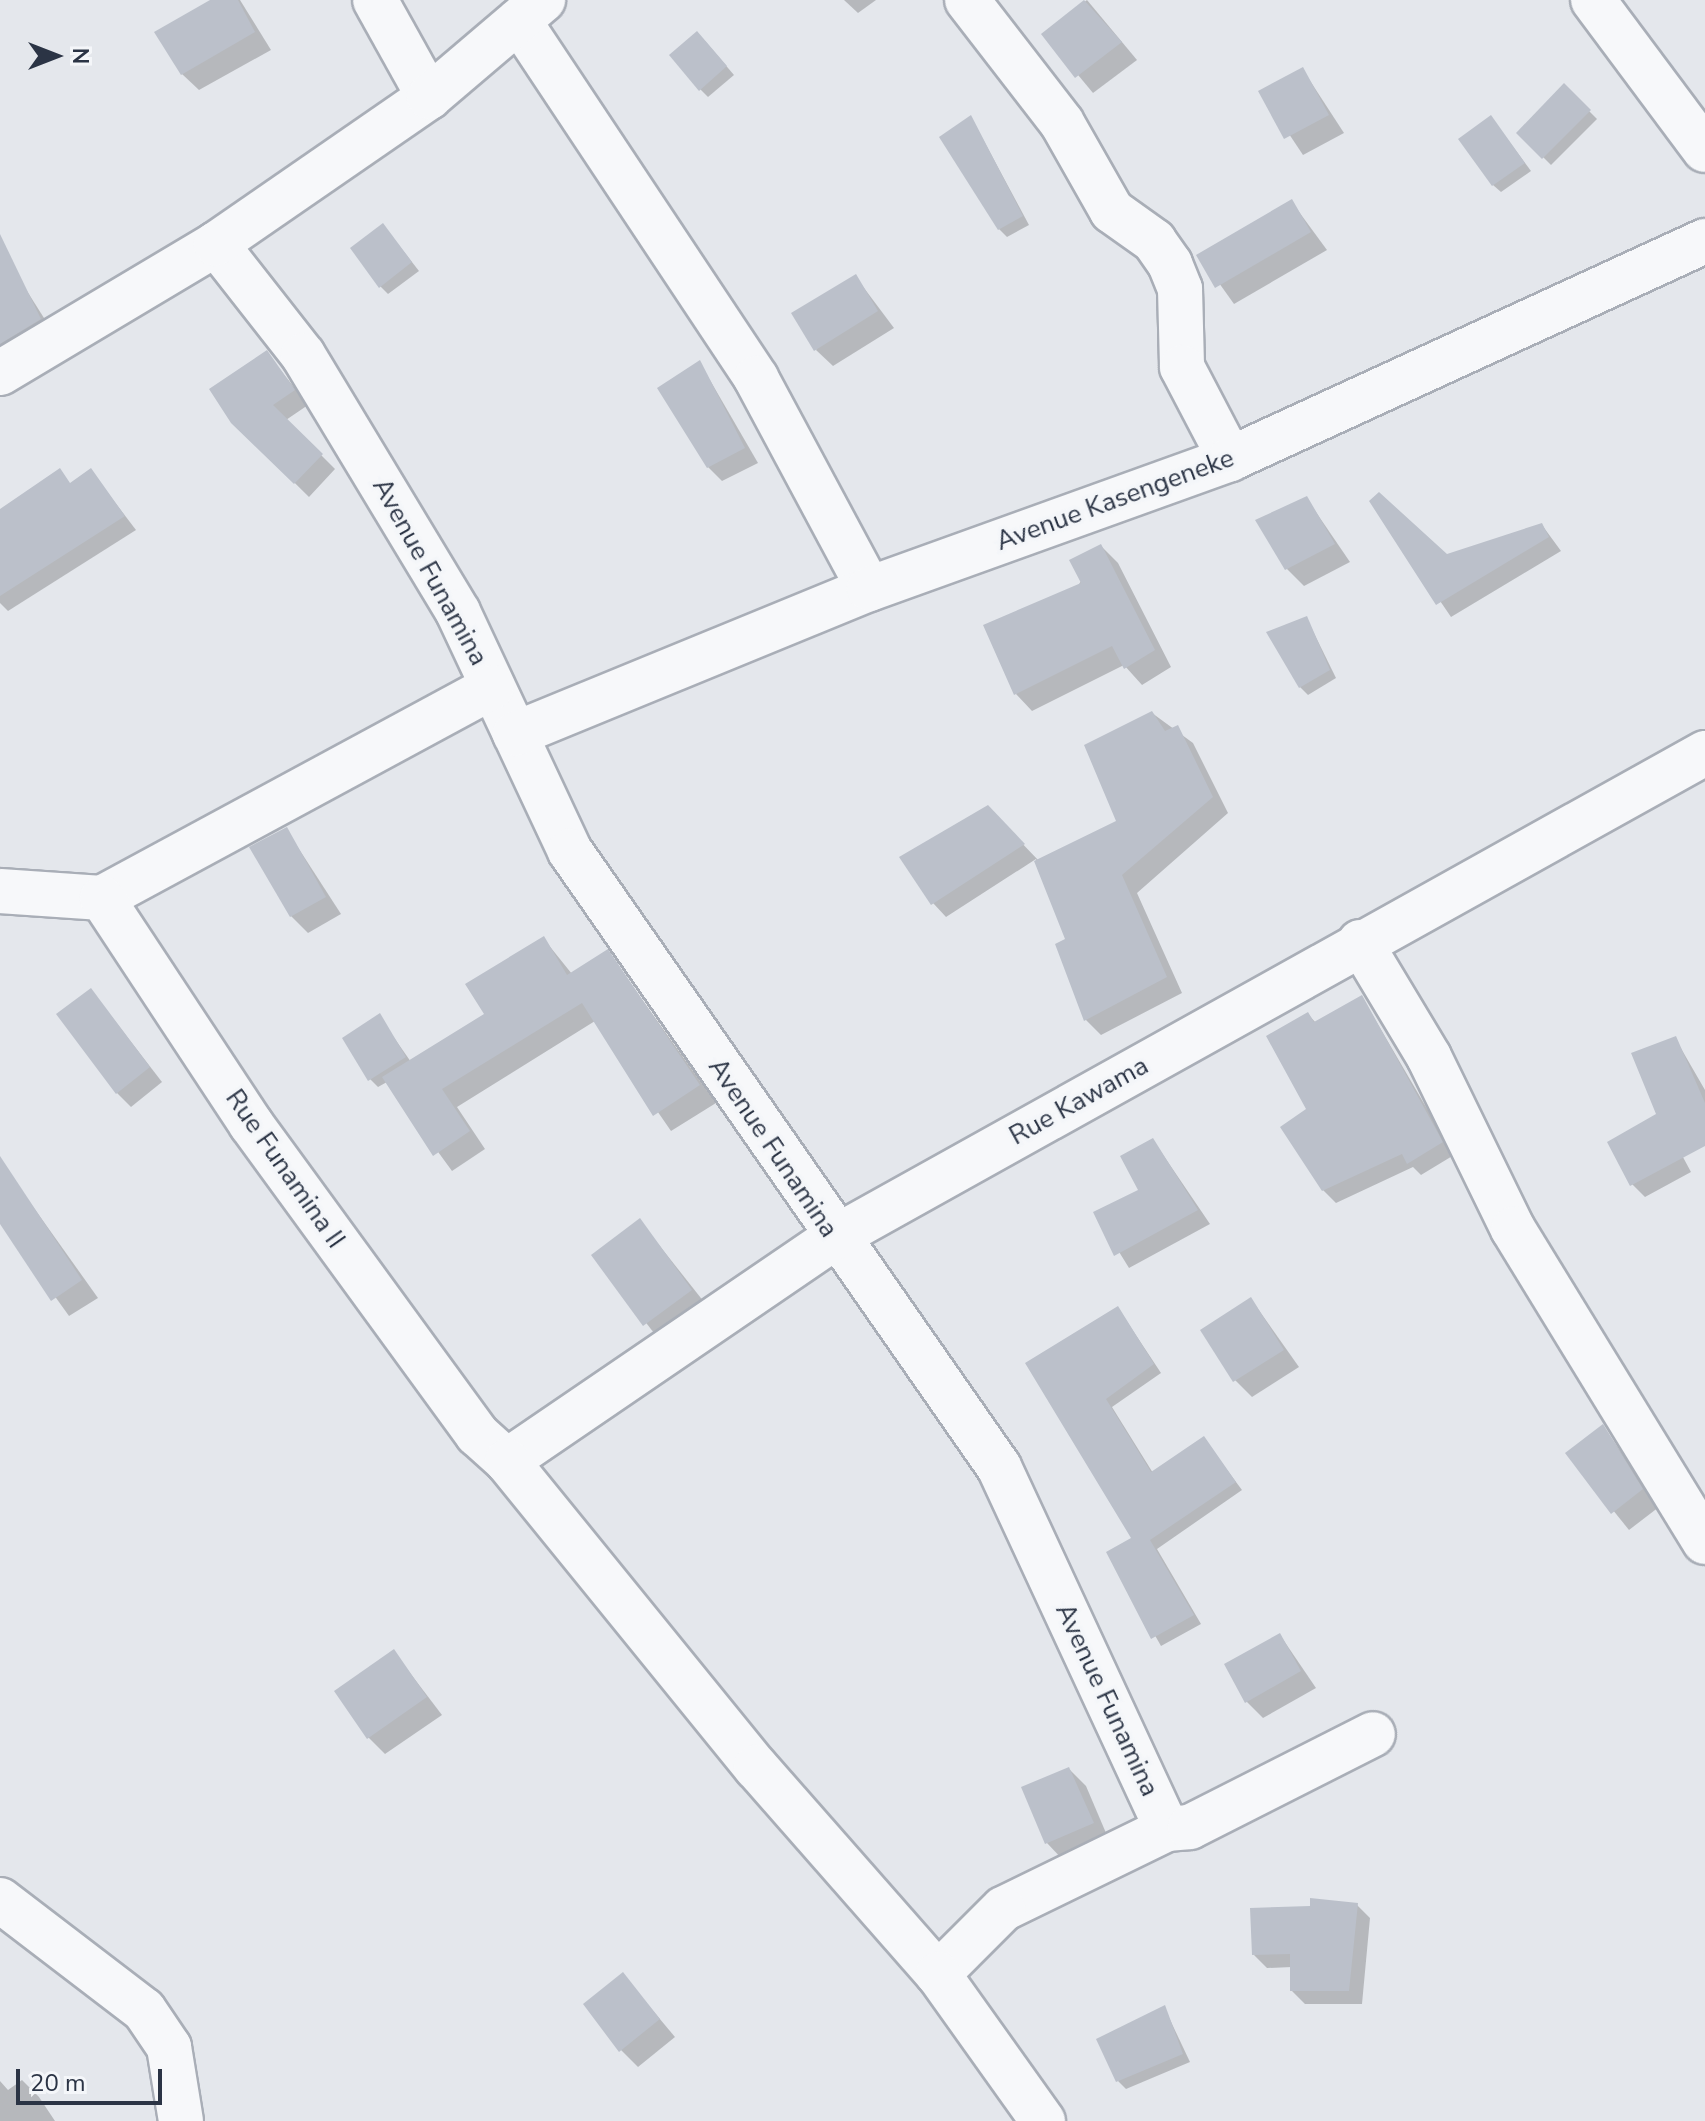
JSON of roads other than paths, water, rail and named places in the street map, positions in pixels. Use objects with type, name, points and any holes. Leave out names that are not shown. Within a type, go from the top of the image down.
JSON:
[{"type":"street","points":[[375,0],[429,97]]},
{"type":"street","points":[[967,0],[1062,123],[1112,211],[1154,241],[1170,264],[1180,289],[1182,367],[1230,459]]},
{"type":"street","points":[[1593,0],[1705,150]]},
{"type":"street","points":[[0,373],[216,244],[429,97],[531,10],[756,378],[869,589]]},
{"type":"street","name":"Avenue Kasengeneke","points":[[515,734],[869,589],[1230,459],[1705,241]]},
{"type":"street","name":"Avenue Funamina","points":[[216,244],[303,355],[458,612],[570,851],[834,1238],[999,1467],[1167,1829],[1003,1909],[938,1974]]},
{"type":"street","points":[[0,891],[102,898],[492,687]]},
{"type":"street","name":"Rue Kawama","points":[[492,1448],[834,1238],[1360,942],[1548,846],[1705,753]]},
{"type":"street","name":"Rue Funamina II","points":[[102,898],[251,1124],[492,1448],[756,1767],[938,1974],[1043,2121]]},
{"type":"street","points":[[1360,942],[1429,1057],[1513,1229],[1705,1542]]},
{"type":"street","points":[[1167,1829],[1190,1827],[1373,1734]]},
{"type":"street","points":[[0,1900],[144,2010],[169,2047],[181,2121]]}]
